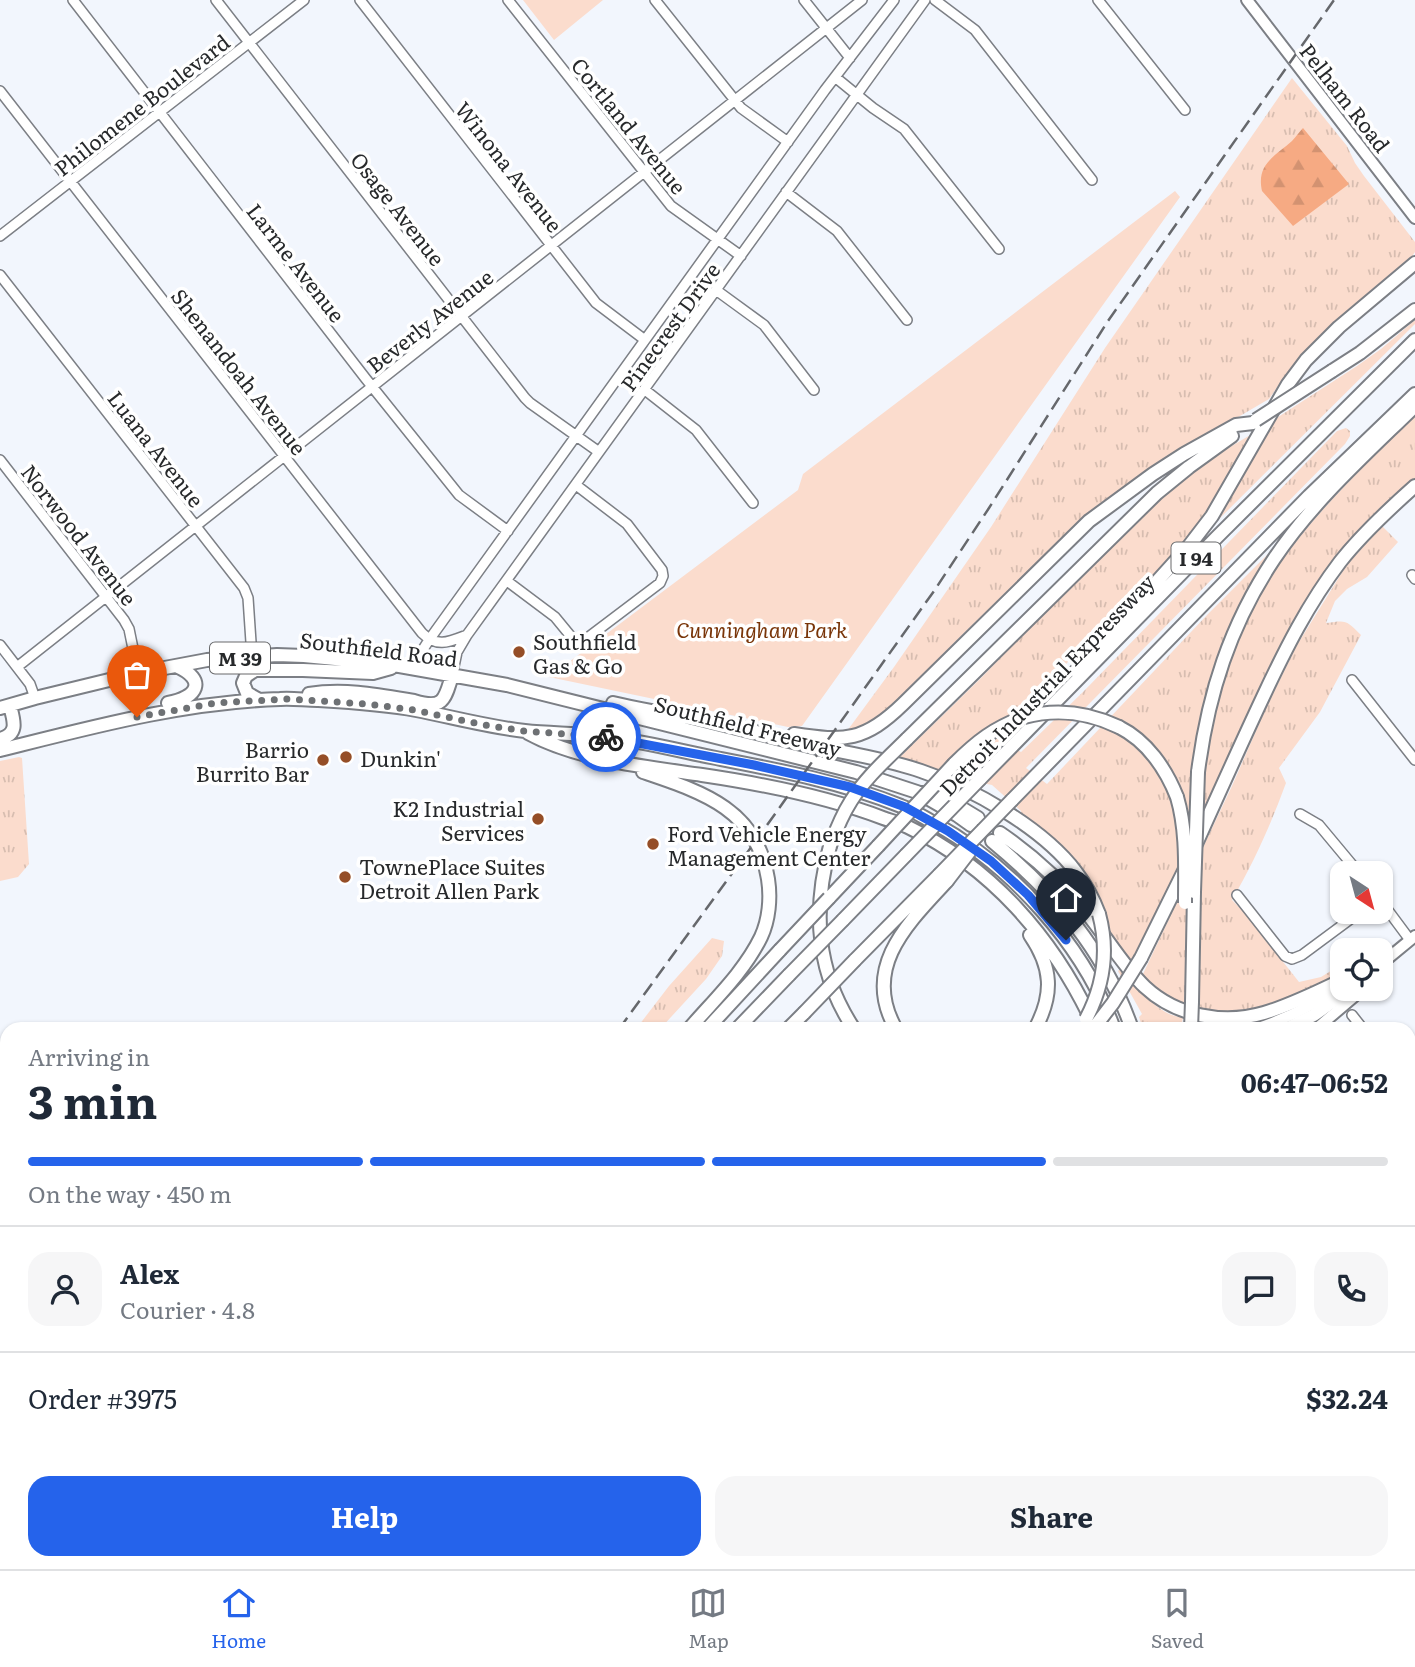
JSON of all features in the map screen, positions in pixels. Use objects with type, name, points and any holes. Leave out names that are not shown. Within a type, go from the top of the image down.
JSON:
[{"type":"highway","points":[[1063,695],[1077,668],[1163,576],[1204,526],[1288,384],[1306,360],[1339,327],[1415,263]]},
{"type":"highway","points":[[851,1022],[840,1005],[823,957],[821,886],[830,846],[839,822],[871,776],[1157,493],[1199,459],[1360,353],[1415,310]]},
{"type":"highway","name":"Detroit Industrial Expressway","points":[[744,1022],[1254,499],[1415,340]]},
{"type":"highway","name":"I 94","points":[[795,1022],[855,960],[943,878],[980,822],[1012,800],[1309,496],[1415,394]]},
{"type":"highway","points":[[1191,1022],[1198,772],[1204,728],[1215,683],[1239,622],[1275,557],[1320,502],[1415,406]]},
{"type":"highway","points":[[731,726],[838,739],[857,736],[876,727],[888,719],[1089,522],[1184,454],[1236,425],[1255,422]]},
{"type":"highway","points":[[1092,1022],[1113,1003],[1142,958],[1303,618],[1356,543],[1384,513],[1415,486]]},
{"type":"highway","name":"Southfield Road","points":[[5,707],[138,673],[207,660],[252,657],[303,656],[405,667],[507,685]]},
{"type":"highway","points":[[74,731],[109,716],[188,698],[194,692],[195,681],[187,671],[176,666]]},
{"type":"highway","points":[[259,700],[247,693],[243,683],[246,676],[254,670],[373,673],[405,667]]},
{"type":"highway","points":[[296,699],[310,693],[335,691],[432,704],[443,698],[452,676]]},
{"type":"highway","points":[[507,685],[522,683],[731,726],[922,771],[977,795],[1041,837],[1061,855],[1084,883],[1099,914],[1105,951],[1104,970],[1089,1022]]},
{"type":"highway","name":"Southfield Freeway","points":[[507,685],[856,772],[917,792],[940,795],[980,822]]},
{"type":"highway","name":"M 39","points":[[0,750],[165,711],[216,703],[296,699]]},
{"type":"highway","name":"Southfield Freeway","points":[[296,699],[390,706],[524,731],[606,737],[754,765],[850,787],[905,807],[948,831],[991,861],[1028,895],[1066,940],[1101,996],[1111,1022]]},
{"type":"highway","points":[[0,739],[8,737],[14,726],[5,707]]},
{"type":"highway","points":[[713,1022],[978,741],[1003,725],[1024,717],[1050,712],[1087,714],[1130,732],[1157,760],[1171,781],[1183,822],[1188,957],[1192,982]]},
{"type":"highway","points":[[524,731],[548,744],[620,763],[715,777],[810,796],[858,808],[906,825],[972,866],[1031,924],[1079,995],[1087,1022]]},
{"type":"highway","points":[[620,763],[685,786],[723,805],[752,836],[762,854],[769,885],[767,919],[762,934],[740,971],[694,1022]]},
{"type":"highway","points":[[891,821],[934,846],[981,880],[1031,936],[1043,956],[1047,972],[1047,1001],[1039,1022]]},
{"type":"highway","points":[[1130,1022],[1107,971],[1082,934],[1044,887],[996,837],[1018,845],[1064,887],[1144,986],[1158,998],[1179,1009],[1219,1019],[1240,1018],[1263,1014],[1330,988]]},
{"type":"highway","points":[[892,1022],[885,1001],[885,969],[901,934],[943,878]]},
{"type":"highway","points":[[1300,1022],[1333,1001]]},
{"type":"main road","name":"Pelham Road","points":[[1247,0],[1415,218]]},
{"type":"main road","points":[[1393,954],[1413,938]]},
{"type":"main road","points":[[1281,1022],[1330,991]]},
{"type":"main road","points":[[1323,1022],[1349,1001]]},
{"type":"street","name":"Larme Avenue","points":[[73,0],[458,495],[508,531]]},
{"type":"street","name":"Osage Avenue","points":[[216,0],[530,403],[599,452]]},
{"type":"street","name":"Philomene Boulevard","points":[[0,236],[304,0]]},
{"type":"street","name":"Winona Avenue","points":[[360,0],[596,303],[645,340]]},
{"type":"street","name":"Cortland Avenue","points":[[508,0],[671,206],[741,256]]},
{"type":"street","points":[[655,0],[741,108],[788,142]]},
{"type":"street","points":[[804,0],[850,58]]},
{"type":"street","name":"Beverly Avenue","points":[[17,667],[862,0]]},
{"type":"street","name":"Pinecrest Drive","points":[[405,667],[429,640],[835,77],[894,0]]},
{"type":"street","name":"Pinecrest Drive","points":[[452,676],[457,652],[467,635],[925,0]]},
{"type":"street","points":[[935,0],[975,30],[1092,180]]},
{"type":"street","points":[[1098,0],[1185,110]]},
{"type":"street","points":[[835,77],[904,128],[999,249]]},
{"type":"street","name":"Shenandoah Avenue","points":[[0,91],[429,640]]},
{"type":"street","points":[[786,192],[837,231],[907,320]]},
{"type":"street","name":"Luana Avenue","points":[[0,275],[247,593],[252,657]]},
{"type":"street","points":[[716,290],[764,325],[814,390]]},
{"type":"street","points":[[645,390],[696,430],[753,503]]},
{"type":"street","name":"Norwood Avenue","points":[[0,460],[127,625],[138,673]]},
{"type":"street","points":[[507,581],[555,617],[578,645],[662,579],[662,570],[627,524],[576,485]]},
{"type":"street","points":[[429,640],[447,642],[467,635]]},
{"type":"street","points":[[0,645],[30,684],[35,698]]},
{"type":"street","points":[[1352,680],[1415,760]]},
{"type":"street","points":[[1300,814],[1319,825],[1349,861]]},
{"type":"street","points":[[1237,895],[1285,956],[1292,959],[1302,955],[1344,924]]},
{"type":"street","points":[[1393,915],[1413,938]]},
{"type":"street","points":[[1352,1015],[1358,1022]]},
{"type":"green space","points":[[523,0],[603,0],[554,40]]},
{"type":"green space","points":[[1292,78],[1347,146],[1364,176],[1415,242],[1415,252],[1411,258],[1325,331],[1287,373],[1269,399],[1102,504],[1066,534],[884,714],[861,727],[847,731],[991,527],[1105,348]]},
{"type":"green space","points":[[1303,128],[1349,184],[1293,226],[1262,191],[1261,182],[1264,167]]},
{"type":"green space","name":"Cunningham Park","points":[[1175,191],[1180,197],[802,726],[788,727],[549,677],[798,490],[803,474]]},
{"type":"green space","points":[[1415,320],[1415,324],[1213,525],[1269,423],[1357,366]]},
{"type":"green space","points":[[1415,416],[1415,481],[1338,556],[1303,604],[1131,963],[1110,936],[1109,925],[1095,888],[1062,849],[1022,816],[1021,811],[992,785],[957,778],[906,762],[900,757],[1156,502],[1187,475],[1252,434],[1201,520],[1165,563],[1074,655],[1000,740],[1021,752],[1337,431],[1346,428],[1350,431],[1350,436],[1345,444],[1026,768],[1047,784],[1271,551],[1273,552],[1245,598],[1228,633],[1207,693],[1190,776],[1205,775],[1224,675],[1239,635],[1257,599],[1279,565],[1329,503]]},
{"type":"green space","points":[[1382,526],[1398,542],[1367,577],[1347,589],[1335,601],[1326,623],[1346,622],[1361,635],[1320,712],[1279,768],[1286,783],[1262,843],[1232,900],[1299,982],[1321,977],[1330,971],[1330,982],[1288,1000],[1242,1013],[1224,1014],[1183,1006],[1165,996],[1142,976],[1297,645],[1346,566]]},
{"type":"green space","points":[[22,758],[29,864],[18,877],[0,881],[0,761]]},
{"type":"green space","points":[[712,938],[724,941],[722,956],[706,979],[666,1022],[641,1022]]},
{"type":"green space","points":[[1120,969],[1157,1006],[1175,1016],[1183,1017],[1182,1022],[1141,1022],[1139,1017],[1142,1014],[1118,971]]},
{"type":"railway","points":[[624,1022],[934,591],[1108,321],[1334,0]]},
{"type":"way so far","points":[[137,717],[216,703],[286,699],[333,701],[414,710],[524,731],[606,737]]},
{"type":"place","name":"Southfield Gas & Go","points":[[519,652]]},
{"type":"place","name":"Dunkin'","points":[[346,757]]},
{"type":"place","name":"Barrio Burrito Bar","points":[[323,760]]},
{"type":"place","name":"K2 Industrial Services","points":[[538,819]]},
{"type":"place","name":"Ford Vehicle Energy Management Center","points":[[653,844]]},
{"type":"place","name":"TownePlace Suites Detroit Allen Park","points":[[345,877]]},
{"type":"route","points":[[606,737],[754,765],[850,787],[905,807],[948,831],[1011,877],[1066,940]]}]
